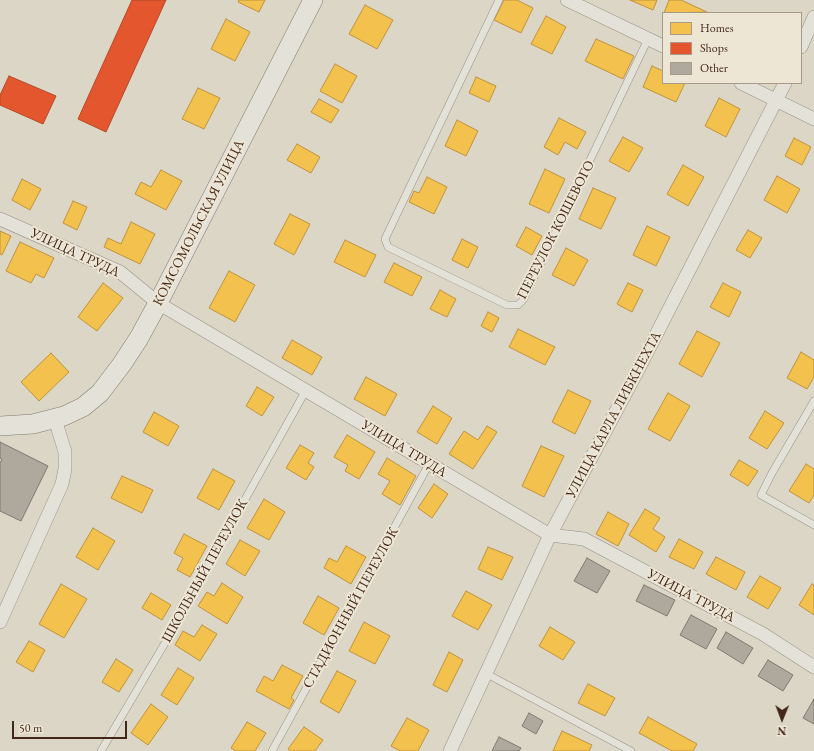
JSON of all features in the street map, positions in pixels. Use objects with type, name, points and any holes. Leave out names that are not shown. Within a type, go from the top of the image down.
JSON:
[{"type":"main road","name":"КОМСОМОЛЬСКАЯ УЛИЦА","points":[[0,426],[33,424],[64,416],[83,407],[100,392],[139,338],[313,0]]},
{"type":"street","points":[[567,0],[662,46]]},
{"type":"street","points":[[802,45],[814,18]]},
{"type":"street","points":[[743,84],[814,119]]},
{"type":"street","name":"УЛИЦА КАРЛА ЛИБКНЕХТА","points":[[450,751],[487,674],[550,534],[639,368],[778,100],[785,84]]},
{"type":"street","name":"УЛИЦА ТРУДА","points":[[0,219],[120,272],[158,303],[550,534],[584,539],[763,634],[814,667]]},
{"type":"street","points":[[0,622],[62,484],[65,469],[64,452],[55,419]]},
{"type":"lane","name":"ПЕРЕУЛОК КОШЕВОГО","points":[[499,0],[385,239],[388,247],[507,305],[518,305],[523,300],[648,39]]},
{"type":"lane","name":"ШКОЛЬНЫЙ ПЕРЕУЛОК","points":[[101,751],[165,643],[306,390]]},
{"type":"lane","points":[[814,401],[772,473],[761,495],[814,525]]},
{"type":"lane","name":"СТАДИОННЫЙ ПЕРЕУЛОК","points":[[272,751],[429,464]]},
{"type":"lane","points":[[487,674],[631,751]]},
{"type":"building: Homes","points":[[239,0],[265,0],[259,12],[238,2]]},
{"type":"building: Homes","points":[[504,0],[517,0],[533,8],[521,33],[494,20]]},
{"type":"building: Homes","points":[[630,0],[657,0],[653,10]]},
{"type":"building: Homes","points":[[669,0],[681,0],[707,12],[664,12]]},
{"type":"building: Homes","points":[[365,5],[393,20],[377,49],[349,34]]},
{"type":"building: Homes","points":[[546,16],[566,27],[552,54],[531,44]]},
{"type":"building: Homes","points":[[226,19],[250,32],[235,61],[211,49]]},
{"type":"building: Homes","points":[[596,39],[634,56],[623,79],[585,61]]},
{"type":"building: Homes","points":[[335,64],[357,76],[342,103],[320,91]]},
{"type":"building: Homes","points":[[652,66],[662,71],[662,84],[685,84],[676,102],[643,87]]},
{"type":"building: Homes","points":[[476,77],[496,86],[489,102],[469,93]]},
{"type":"building: Homes","points":[[198,88],[220,98],[204,129],[182,119]]},
{"type":"building: Homes","points":[[719,98],[740,109],[726,137],[705,126]]},
{"type":"building: Homes","points":[[319,99],[339,110],[331,123],[311,112]]},
{"type":"building: Homes","points":[[559,118],[586,132],[577,149],[565,142],[558,155],[544,147]]},
{"type":"building: Homes","points":[[457,120],[478,131],[466,156],[445,146]]},
{"type":"building: Homes","points":[[623,137],[643,148],[629,172],[609,161]]},
{"type":"building: Homes","points":[[794,138],[811,147],[802,165],[785,156]]},
{"type":"building: Homes","points":[[297,144],[320,157],[311,173],[287,160]]},
{"type":"building: Homes","points":[[683,165],[704,177],[688,206],[667,194]]},
{"type":"building: Homes","points":[[545,169],[565,179],[549,213],[529,204]]},
{"type":"building: Homes","points":[[161,170],[182,181],[166,210],[135,194],[141,182],[151,187]]},
{"type":"building: Homes","points":[[777,176],[800,189],[787,213],[764,200]]},
{"type":"building: Homes","points":[[427,177],[447,187],[434,214],[409,202],[414,191],[419,193]]},
{"type":"building: Homes","points":[[22,179],[41,189],[30,210],[12,200]]},
{"type":"building: Homes","points":[[593,188],[616,198],[601,229],[579,219]]},
{"type":"building: Homes","points":[[73,201],[87,207],[77,230],[63,223]]},
{"type":"building: Homes","points":[[290,214],[310,224],[294,255],[274,244]]},
{"type":"building: Homes","points":[[131,222],[155,234],[140,264],[104,247],[108,238],[121,244]]},
{"type":"building: Homes","points":[[647,226],[670,237],[656,266],[633,255]]},
{"type":"building: Homes","points":[[526,227],[542,236],[532,255],[516,246]]},
{"type":"building: Homes","points":[[748,230],[762,238],[750,258],[736,250]]},
{"type":"building: Homes","points":[[0,231],[11,236],[2,255],[0,254]]},
{"type":"building: Homes","points":[[462,239],[478,247],[468,268],[452,260]]},
{"type":"building: Homes","points":[[345,240],[376,255],[365,277],[334,262]]},
{"type":"building: Homes","points":[[20,242],[54,258],[44,278],[36,274],[31,283],[6,271]]},
{"type":"building: Homes","points":[[566,248],[588,260],[574,286],[552,275]]},
{"type":"building: Homes","points":[[394,263],[422,277],[412,296],[384,282]]},
{"type":"building: Homes","points":[[229,271],[255,285],[235,322],[209,308]]},
{"type":"building: Homes","points":[[103,283],[123,298],[97,331],[78,317]]},
{"type":"building: Homes","points":[[628,283],[643,290],[632,312],[617,304]]},
{"type":"building: Homes","points":[[723,283],[741,292],[729,317],[710,307]]},
{"type":"building: Homes","points":[[440,290],[456,299],[447,317],[430,309]]},
{"type":"building: Homes","points":[[488,312],[499,318],[492,332],[481,326]]},
{"type":"building: Homes","points":[[518,329],[555,347],[545,365],[509,347]]},
{"type":"building: Homes","points":[[697,331],[720,343],[702,377],[679,364]]},
{"type":"building: Homes","points":[[292,340],[322,357],[312,375],[282,358]]},
{"type":"building: Homes","points":[[801,352],[814,360],[814,377],[807,389],[787,378]]},
{"type":"building: Homes","points":[[51,353],[69,372],[39,401],[21,382]]},
{"type":"building: Homes","points":[[366,377],[397,394],[385,416],[354,399]]},
{"type":"building: Homes","points":[[257,387],[274,397],[262,416],[246,406]]},
{"type":"building: Homes","points":[[568,390],[591,401],[575,434],[552,422]]},
{"type":"building: Homes","points":[[668,393],[690,406],[670,441],[648,429]]},
{"type":"building: Homes","points":[[433,406],[452,418],[437,444],[417,432]]},
{"type":"building: Homes","points":[[765,411],[784,423],[767,449],[749,438]]},
{"type":"building: Homes","points":[[154,412],[179,426],[168,446],[143,432]]},
{"type":"building: Homes","points":[[487,426],[497,432],[473,469],[449,454],[464,431],[478,440]]},
{"type":"building: Homes","points":[[347,435],[375,452],[359,479],[345,471],[348,465],[334,457]]},
{"type":"building: Homes","points":[[300,445],[314,453],[308,463],[314,467],[306,480],[286,468]]},
{"type":"building: Homes","points":[[541,446],[564,456],[544,497],[522,486]]},
{"type":"building: Homes","points":[[387,458],[416,476],[400,505],[382,494],[390,481],[378,474]]},
{"type":"building: Homes","points":[[739,460],[758,471],[748,486],[730,475]]},
{"type":"building: Homes","points":[[806,464],[814,469],[814,495],[809,503],[789,491]]},
{"type":"building: Homes","points":[[213,469],[235,481],[219,510],[197,498]]},
{"type":"building: Homes","points":[[122,476],[153,490],[142,513],[111,498]]},
{"type":"building: Homes","points":[[434,484],[448,494],[432,518],[418,508]]},
{"type":"building: Homes","points":[[264,499],[285,512],[269,540],[247,528]]},
{"type":"building: Homes","points":[[645,509],[660,518],[653,529],[665,537],[656,552],[629,535]]},
{"type":"building: Homes","points":[[608,512],[629,524],[618,546],[596,534]]},
{"type":"building: Homes","points":[[93,528],[115,541],[98,570],[76,557]]},
{"type":"building: Homes","points":[[184,534],[207,546],[190,577],[177,570],[183,558],[174,553]]},
{"type":"building: Homes","points":[[679,539],[703,552],[694,569],[669,557]]},
{"type":"building: Homes","points":[[240,540],[260,551],[245,576],[226,564]]},
{"type":"building: Homes","points":[[346,546],[366,557],[351,584],[324,568],[329,558],[337,562]]},
{"type":"building: Homes","points":[[488,547],[513,557],[502,580],[478,569]]},
{"type":"building: Homes","points":[[716,557],[745,572],[736,590],[706,574]]},
{"type":"building: Homes","points":[[760,576],[781,588],[768,609],[747,597]]},
{"type":"building: Homes","points":[[222,583],[243,597],[227,624],[198,606],[207,592],[214,596]]},
{"type":"building: Homes","points":[[61,584],[87,599],[64,638],[39,624]]},
{"type":"building: Homes","points":[[812,584],[814,585],[814,615],[799,605]]},
{"type":"building: Homes","points":[[466,591],[492,605],[478,630],[452,616]]},
{"type":"building: Homes","points":[[151,593],[171,605],[162,620],[142,608]]},
{"type":"building: Homes","points":[[318,596],[339,608],[324,635],[303,623]]},
{"type":"building: Homes","points":[[364,622],[390,636],[375,664],[349,651]]},
{"type":"building: Homes","points":[[202,625],[217,634],[200,661],[175,645],[183,631],[194,637]]},
{"type":"building: Homes","points":[[550,627],[575,642],[563,660],[539,646]]},
{"type":"building: Homes","points":[[29,641],[45,650],[33,672],[16,662]]},
{"type":"building: Homes","points":[[449,652],[463,660],[447,692],[433,685]]},
{"type":"building: Homes","points":[[116,659],[133,670],[119,692],[102,682]]},
{"type":"building: Homes","points":[[282,665],[303,676],[291,698],[294,700],[289,709],[256,691],[264,676],[273,681]]},
{"type":"building: Homes","points":[[178,668],[194,678],[177,705],[161,695]]},
{"type":"building: Homes","points":[[337,671],[356,681],[339,713],[320,702]]},
{"type":"building: Homes","points":[[588,684],[615,698],[605,716],[578,703]]},
{"type":"building: Homes","points":[[151,704],[168,717],[148,745],[131,733]]},
{"type":"building: Homes","points":[[648,717],[697,744],[693,751],[672,751],[639,733]]},
{"type":"building: Homes","points":[[407,718],[429,730],[418,751],[400,751],[391,746]]},
{"type":"building: Homes","points":[[247,722],[266,733],[255,751],[236,751],[231,748]]},
{"type":"building: Homes","points":[[304,727],[323,740],[315,751],[291,751],[288,749]]},
{"type":"building: Homes","points":[[562,731],[592,745],[589,751],[553,751]]},
{"type":"building: Shops","points":[[132,0],[166,0],[106,132],[78,119]]},
{"type":"building: Shops","points":[[9,76],[56,96],[43,124],[0,105],[0,95]]},
{"type":"building: Other","points":[[0,442],[48,466],[21,521],[0,511],[0,463],[2,459],[0,458]]},
{"type":"building: Other","points":[[587,558],[610,571],[597,593],[574,581]]},
{"type":"building: Other","points":[[644,585],[675,600],[667,616],[636,601]]},
{"type":"building: Other","points":[[691,615],[717,629],[706,649],[680,635]]},
{"type":"building: Other","points":[[726,632],[753,648],[743,664],[717,648]]},
{"type":"building: Other","points":[[768,660],[793,675],[783,691],[758,676]]},
{"type":"building: Other","points":[[814,699],[814,724],[803,718]]},
{"type":"building: Other","points":[[529,713],[543,721],[536,734],[522,726]]},
{"type":"building: Other","points":[[499,737],[521,748],[519,751],[492,751]]}]
